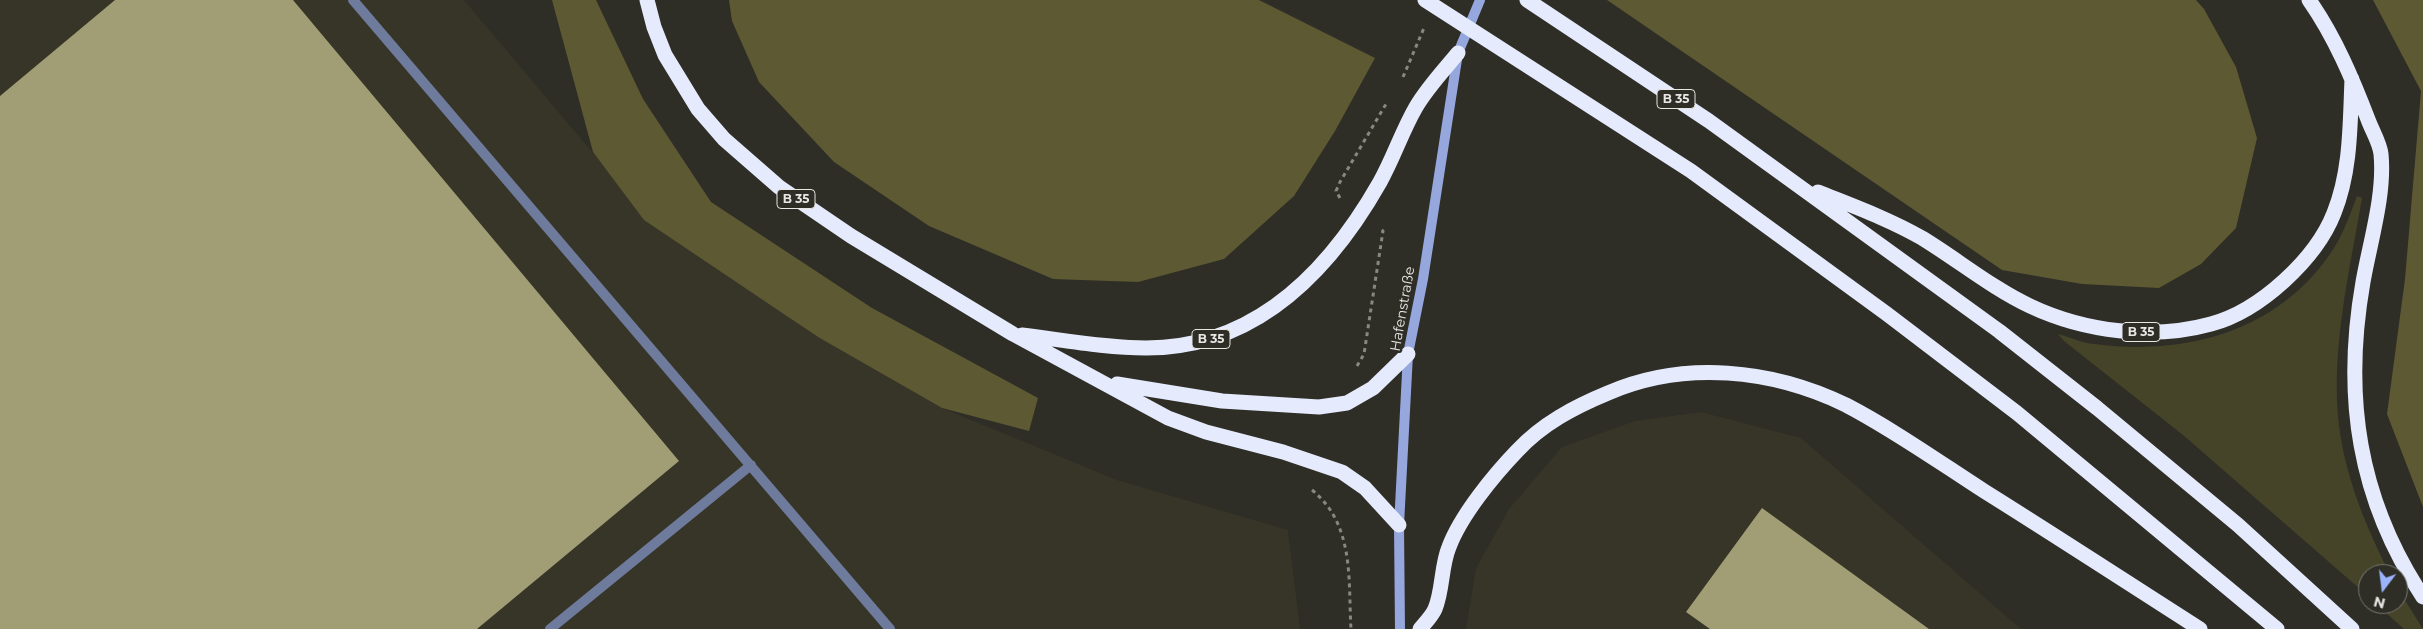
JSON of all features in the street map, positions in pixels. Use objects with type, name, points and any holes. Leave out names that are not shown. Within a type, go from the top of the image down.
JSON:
[{"type":"highway","name":"B 35","points":[[647,0],[654,27],[665,55],[679,81],[698,109],[724,139],[751,165],[779,187],[851,236],[1014,334],[1106,382],[1168,418],[1206,432],[1342,472],[1365,488],[1399,525]]},
{"type":"highway","points":[[1425,0],[1691,171],[1887,314],[2017,413],[2276,629]]},
{"type":"highway","name":"B 35","points":[[1527,0],[1553,15],[1798,184],[2000,331],[2097,408],[2238,525],[2352,629]]},
{"type":"highway","points":[[2309,0],[2352,79],[2381,153],[2376,222],[2363,284],[2356,350],[2354,396],[2359,443],[2368,480],[2388,532],[2423,597]]},
{"type":"highway","name":"B 35","points":[[1014,334],[1103,345],[1146,348],[1183,345],[1222,336],[1259,318],[1286,299],[1339,246],[1379,183],[1416,106],[1458,53]]},
{"type":"highway","name":"B 35","points":[[1798,184],[1884,218],[2031,307],[2072,321],[2116,330],[2154,333],[2189,329],[2214,324],[2246,308],[2278,287],[2303,263],[2320,240],[2334,214],[2346,173],[2352,79]]},
{"type":"highway","name":"B 35","points":[[1106,382],[1222,401],[1319,407],[1347,403],[1373,388],[1408,354]]},
{"type":"highway","points":[[1420,629],[1435,610],[1449,547],[1472,508],[1518,449],[1548,423],[1586,402],[1628,384],[1673,374],[1718,371],[1768,378],[1807,389],[1846,406],[2001,501],[2200,629]]},
{"type":"street","name":"Hafenstraße","points":[[1400,629],[1399,525],[1408,354],[1423,279],[1458,53],[1480,0]]},
{"type":"lane","points":[[353,0],[890,629]]},
{"type":"lane","points":[[550,629],[751,465]]},
{"type":"path","points":[[1402,80],[1425,26]]},
{"type":"path","points":[[1354,371],[1364,354],[1382,231],[1376,223],[1343,202],[1336,191],[1364,140],[1388,102]]},
{"type":"path","points":[[1312,462],[1309,488],[1321,497],[1334,516],[1343,537],[1349,571],[1350,629]]},
{"type":"shaded area","points":[[0,0],[464,0],[631,198],[808,331],[942,408],[1117,480],[1288,530],[1300,629],[0,629]]},
{"type":"shaded area","points":[[552,0],[596,0],[643,99],[711,202],[872,308],[1038,398],[1029,431],[942,408],[818,337],[644,220],[593,152]]},
{"type":"shaded area","points":[[729,0],[1259,0],[1375,58],[1335,131],[1294,196],[1224,259],[1138,282],[1053,279],[929,226],[834,162],[759,82],[732,21]]},
{"type":"shaded area","points":[[1607,0],[2196,0],[2204,9],[2236,67],[2257,138],[2236,228],[2201,264],[2159,288],[2082,284],[2002,270]]},
{"type":"shaded area","points":[[2373,0],[2423,0],[2423,507],[2387,414],[2405,279],[2421,91]]},
{"type":"shaded area","points":[[2357,196],[2362,198],[2343,306],[2338,361],[2338,416],[2345,457],[2356,498],[2385,564],[2358,564],[2358,587],[2183,435],[2064,341],[2058,334],[2094,344],[2128,347],[2162,346],[2226,333],[2256,320],[2283,303],[2308,281],[2330,254],[2349,218]]},
{"type":"shaded area","points":[[1701,412],[1801,438],[2021,629],[1466,629],[1476,568],[1509,509],[1562,447],[1635,421]]},
{"type":"shaded area","points":[[2408,605],[2423,629],[2404,629],[2387,614],[2408,614]]},
{"type":"building","points":[[115,0],[293,0],[679,461],[477,629],[0,629],[0,96]]},
{"type":"building","points":[[1762,508],[1929,629],[1710,629],[1686,612]]}]
